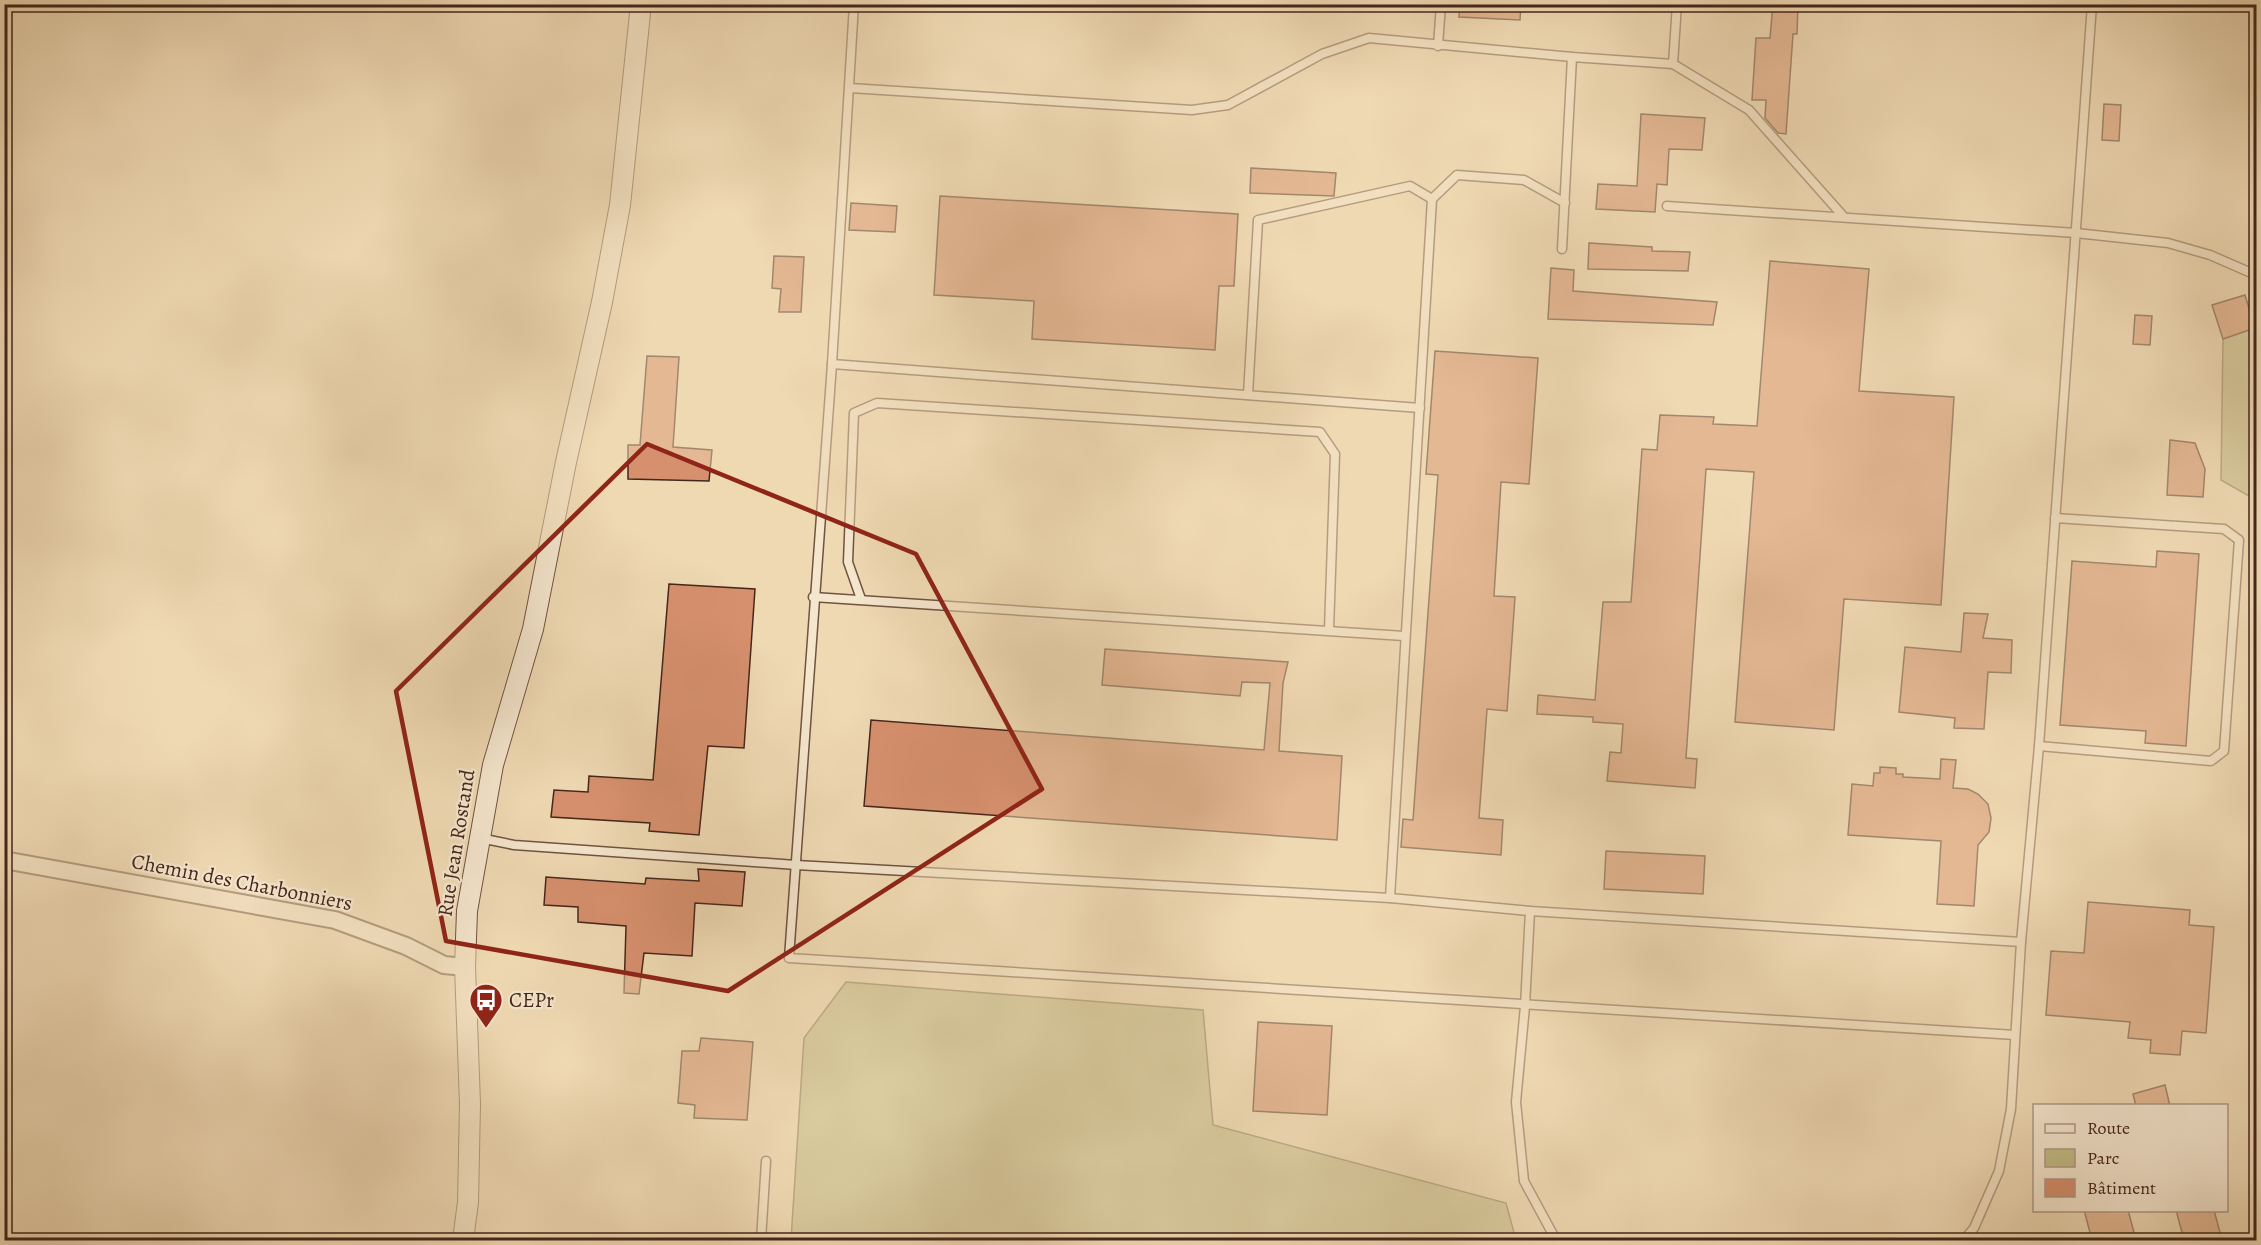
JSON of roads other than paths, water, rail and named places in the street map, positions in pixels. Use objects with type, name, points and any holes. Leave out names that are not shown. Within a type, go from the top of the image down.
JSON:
[{"type":"street","name":"Rue Jean Rostand","points":[[463,1240],[468,1202],[470,1104],[465,967],[468,911],[493,765],[533,629],[566,462],[602,302],[620,205],[641,4]]},
{"type":"street","name":"Chemin des Charbonniers","points":[[4,860],[336,920],[406,946],[444,965],[465,967]]},
{"type":"lane","points":[[854,4],[832,364],[813,597],[789,958],[2015,1035]]},
{"type":"lane","points":[[1438,46],[1441,4]]},
{"type":"lane","points":[[1673,64],[1677,4]]},
{"type":"lane","points":[[1964,1240],[1974,1228],[1999,1171],[2011,1109],[2020,942],[2039,746],[2092,4]]},
{"type":"lane","points":[[850,88],[1192,110],[1228,105],[1322,54],[1369,38],[1438,46],[1673,64],[1749,110],[1843,216]]},
{"type":"lane","points":[[1562,249],[1572,57]]},
{"type":"lane","points":[[1390,898],[1432,199],[1457,175],[1524,180],[1565,203]]},
{"type":"lane","points":[[1248,395],[1258,220],[1410,186],[1432,199]]},
{"type":"lane","points":[[1667,206],[2076,233],[2168,243],[2210,255],[2256,275]]},
{"type":"lane","points":[[832,364],[1420,408]]},
{"type":"lane","points":[[861,599],[848,562],[854,413],[877,403],[1320,432],[1335,454],[1329,630]]},
{"type":"lane","points":[[2039,746],[2211,761],[2224,751],[2240,540],[2224,529],[2055,518]]},
{"type":"lane","points":[[813,597],[1404,636]]},
{"type":"lane","points":[[479,838],[514,846],[796,865],[1390,898],[1530,911],[2020,942]]},
{"type":"lane","points":[[1530,911],[1525,1006],[1516,1102],[1524,1181],[1556,1240]]},
{"type":"lane","points":[[761,1240],[766,1161]]},
{"type":"place","name":"CEPr","points":[[486,1029]]}]
